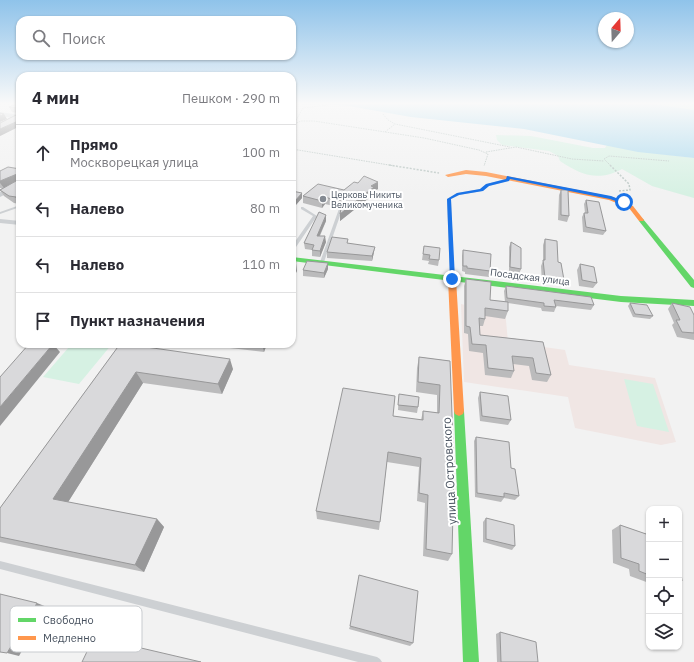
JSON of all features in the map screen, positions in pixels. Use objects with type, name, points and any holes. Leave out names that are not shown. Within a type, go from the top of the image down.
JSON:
[{"type":"street","points":[[448,175],[472,173],[508,177],[611,198],[631,207],[694,286]]},
{"type":"street","points":[[0,195],[16,186]]},
{"type":"street","points":[[0,221],[16,223]]},
{"type":"street","name":"Посадская улица","points":[[296,259],[621,299],[694,303]]},
{"type":"street","name":"улица Островского","points":[[452,279],[471,662]]},
{"type":"lane","points":[[452,279],[449,199],[458,194],[481,190],[488,185],[507,180],[508,177]]},
{"type":"lane","points":[[0,213],[16,207]]},
{"type":"lane","points":[[322,262],[341,207]]},
{"type":"lane","points":[[296,243],[315,216],[302,208]]},
{"type":"lane","points":[[0,566],[377,662]]},
{"type":"path","points":[[397,134],[424,138],[485,152],[495,152],[510,148]]},
{"type":"path","points":[[442,134],[510,148],[538,150],[572,159],[604,161],[626,181],[631,188],[630,190],[615,191]]},
{"type":"path","points":[[296,149],[448,175]]},
{"type":"path","points":[[472,173],[483,168],[488,154],[485,152]]},
{"type":"path","points":[[604,161],[604,159],[609,156],[669,161]]},
{"type":"shaded area","points":[[461,304],[492,311],[505,310],[508,342],[565,350],[569,365],[655,378],[676,442],[661,445],[575,428],[568,397],[464,382]]},
{"type":"green space","points":[[496,135],[531,136],[593,148],[605,148],[607,145],[638,151],[694,158],[694,198],[652,186],[622,169],[613,173],[597,176],[583,173],[560,161],[558,156],[549,151],[502,145],[497,140]]},
{"type":"green space","points":[[68,348],[109,348],[79,384],[43,377]]},
{"type":"green space","points":[[624,379],[653,384],[669,432],[637,426]]},
{"type":"water","points":[[548,134],[694,134],[694,158],[638,152]]},
{"type":"building","points":[[8,167],[16,168],[16,174],[0,181],[0,171]]},
{"type":"building","points":[[364,176],[378,182],[371,186],[374,187],[340,214],[343,199],[339,198],[338,201],[325,197],[322,201],[303,196],[318,184],[344,190],[354,182],[358,183]]},
{"type":"building","points":[[16,181],[16,197],[9,196],[0,190]]},
{"type":"building","points":[[561,190],[568,190],[569,216],[561,215]]},
{"type":"building","points":[[296,192],[302,193],[296,200]]},
{"type":"building","points":[[586,200],[599,202],[606,231],[586,227],[584,213],[588,213]]},
{"type":"building","points":[[319,212],[326,215],[317,236],[325,236],[320,251],[312,250],[314,245],[304,243]]},
{"type":"building","points":[[332,237],[348,239],[347,243],[375,247],[372,256],[327,252]]},
{"type":"building","points":[[545,239],[557,241],[558,262],[561,263],[564,280],[545,278],[543,260],[545,260]]},
{"type":"building","points":[[511,242],[521,248],[521,269],[510,267]]},
{"type":"building","points":[[424,246],[440,248],[439,260],[429,259],[430,255],[423,254]]},
{"type":"building","points":[[463,250],[491,254],[490,271],[467,268],[467,266],[463,266]]},
{"type":"building","points":[[307,261],[328,263],[324,273],[303,270]]},
{"type":"building","points":[[580,264],[594,267],[597,283],[582,280]]},
{"type":"building","points":[[466,279],[491,282],[490,300],[508,302],[508,311],[485,308],[485,319],[479,318],[480,335],[543,342],[551,375],[536,373],[533,358],[512,356],[514,371],[488,368],[486,345],[472,344],[470,327],[466,326]]},
{"type":"building","points":[[506,286],[591,297],[594,305],[554,300],[556,307],[544,306],[544,303],[507,298]]},
{"type":"building","points":[[630,303],[647,305],[653,316],[635,314]]},
{"type":"building","points":[[672,303],[690,307],[694,315],[694,333],[682,332],[676,320],[680,320]]},
{"type":"building","points":[[25,348],[50,348],[0,407],[0,377]]},
{"type":"building","points":[[117,348],[153,348],[230,359],[218,384],[136,372],[53,499],[157,519],[135,565],[0,537],[0,508]]},
{"type":"building","points":[[419,357],[450,361],[454,469],[452,554],[426,549],[428,495],[419,493],[421,458],[388,452],[380,522],[316,511],[343,388],[395,396],[393,416],[423,420],[423,411],[439,413],[440,385],[418,382]]},
{"type":"building","points":[[480,392],[508,396],[511,420],[482,416]]},
{"type":"building","points":[[399,394],[419,397],[418,407],[398,405]]},
{"type":"building","points":[[476,437],[509,442],[511,468],[515,469],[519,496],[504,493],[504,497],[477,493]]},
{"type":"building","points":[[486,518],[514,525],[515,546],[486,539]]},
{"type":"building","points":[[620,525],[646,534],[646,574],[639,571],[639,564],[621,558]]},
{"type":"building","points":[[359,575],[418,591],[413,643],[350,626]]},
{"type":"building","points":[[0,594],[37,603],[35,606],[10,606],[10,648],[7,653],[0,652]]},
{"type":"building","points":[[500,632],[536,642],[538,662],[501,662]]},
{"type":"building","points":[[142,648],[201,662],[82,662],[87,652],[142,652]]},
{"type":"traffic: fast","points":[[641,220],[694,285]]},
{"type":"traffic: fast","points":[[296,259],[621,299],[694,303]]},
{"type":"traffic: fast","points":[[459,411],[471,662]]},
{"type":"traffic: slow","points":[[448,175],[466,172],[486,174],[611,198],[631,207],[641,220]]},
{"type":"traffic: slow","points":[[452,279],[459,411]]},
{"type":"place","name":"Церковь Никиты Великомученика","points":[[323,199]]},
{"type":"route","points":[[452,279],[449,199],[458,194],[481,190],[488,185],[507,180],[508,177],[624,202]]}]
